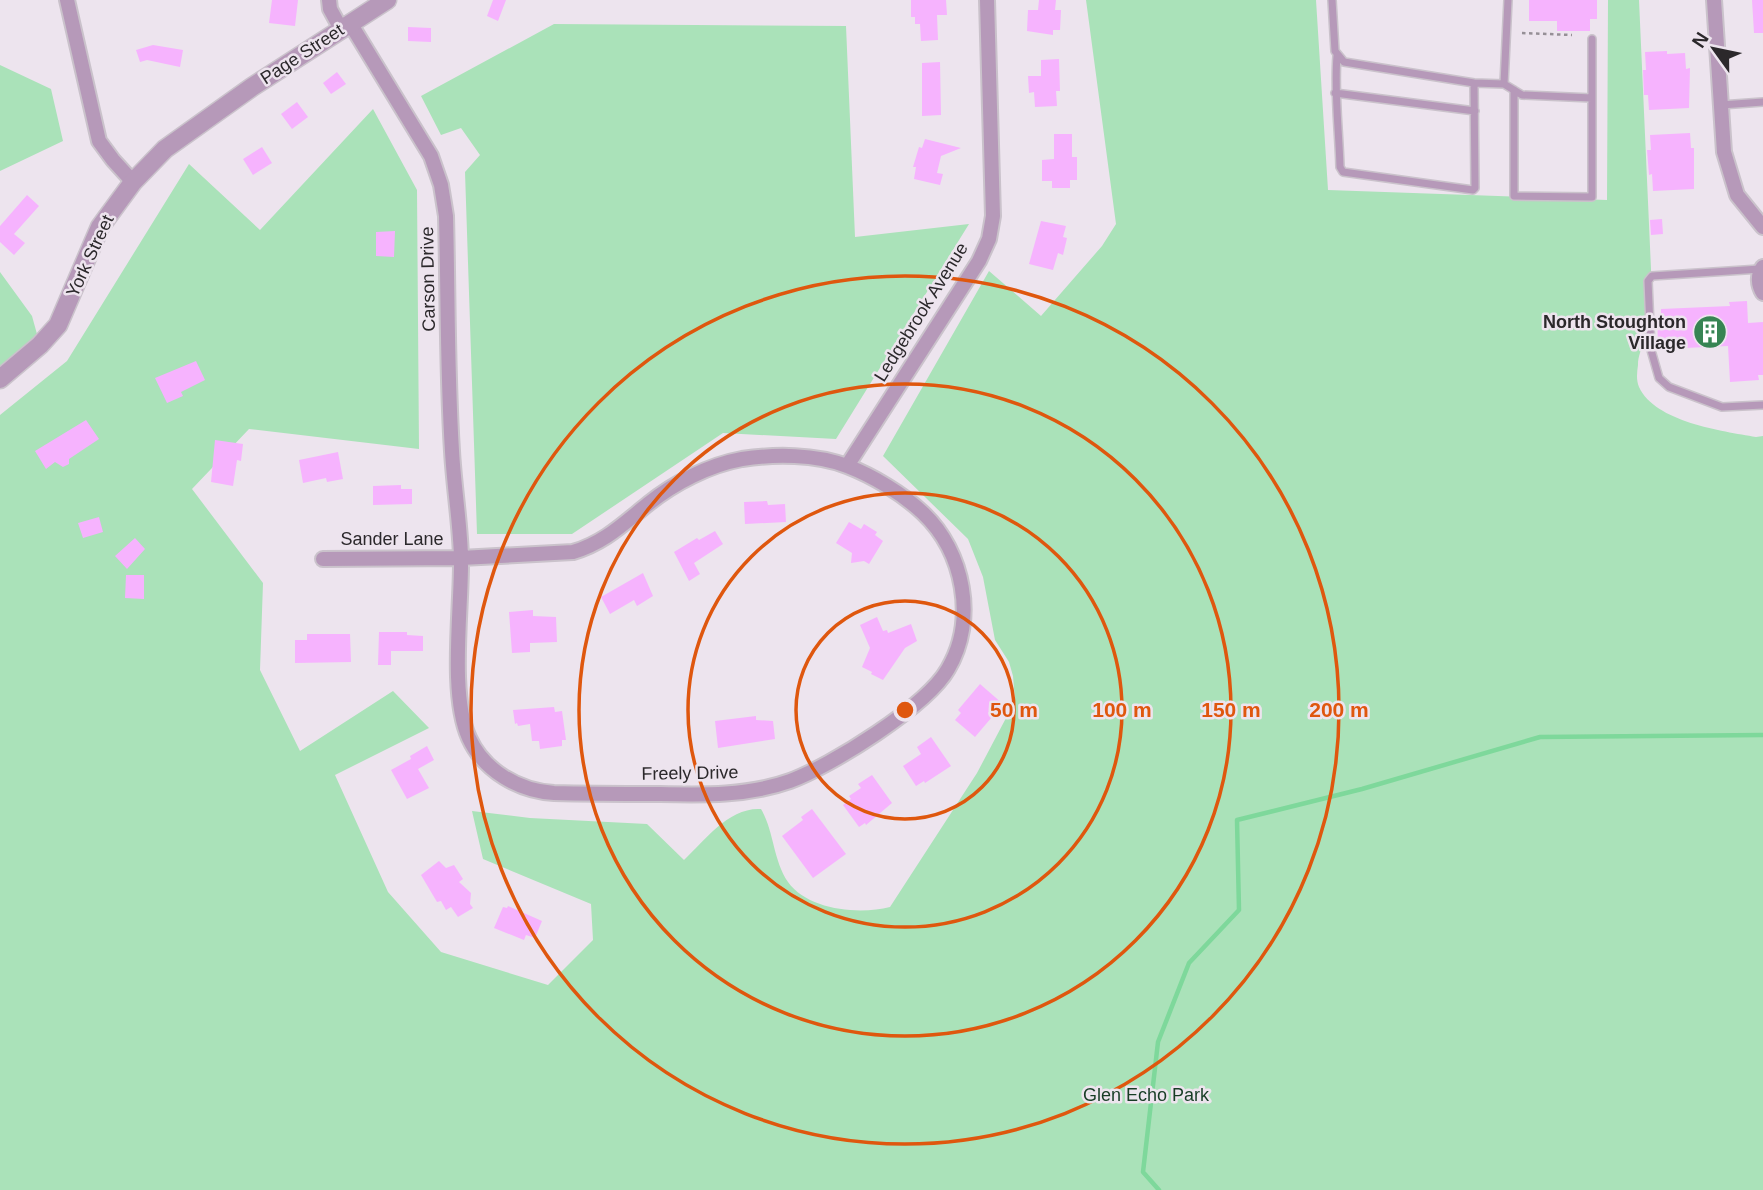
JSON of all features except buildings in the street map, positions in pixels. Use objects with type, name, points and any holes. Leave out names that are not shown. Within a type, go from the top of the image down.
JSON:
[{"type":"street","points":[[67,0],[99,141],[133,182]]},
{"type":"street","name":"Carson Drive","points":[[329,0],[330,9],[345,26],[431,156],[441,185],[446,216],[452,452],[461,558]]},
{"type":"street","name":"Page Street","points":[[252,87],[387,0]]},
{"type":"street","name":"Ledgebrook Avenue","points":[[847,466],[968,277],[989,239],[993,216],[986,0]]},
{"type":"street","points":[[1714,0],[1724,152],[1732,183],[1742,203],[1763,227]]},
{"type":"street","name":"York Street","points":[[0,379],[40,345],[58,325],[100,227],[133,182],[166,149],[252,87]]},
{"type":"street","points":[[1762,268],[1759,284],[1763,293]]},
{"type":"street","name":"Freely Drive","points":[[800,457],[847,466],[907,500],[925,514],[952,557],[962,590],[964,624],[949,668],[937,685],[905,712],[836,759],[813,771],[761,789],[720,795],[554,793],[531,790],[499,774],[476,750],[463,718],[459,675],[461,558],[552,555],[591,547],[680,483],[714,467],[741,459],[800,457]]},
{"type":"street","name":"Sander Lane","points":[[323,559],[461,558]]},
{"type":"lane","points":[[1332,0],[1341,170],[1469,191],[1475,188],[1474,83]]},
{"type":"lane","points":[[1504,85],[1508,0]]},
{"type":"lane","points":[[1514,90],[1513,194],[1516,198],[1592,197],[1592,39]]},
{"type":"lane","points":[[1337,56],[1354,64],[1474,83],[1504,85],[1522,95],[1592,98]]},
{"type":"lane","points":[[1335,93],[1475,111]]},
{"type":"lane","points":[[1720,105],[1763,103]]},
{"type":"lane","points":[[1762,268],[1652,276],[1648,281],[1651,350],[1659,378],[1669,387],[1722,407],[1763,405]]},
{"type":"path","points":[[1522,33],[1572,34]]},
{"type":"green space","name":"Glen Echo Park","points":[[1086,0],[1316,0],[1328,190],[1607,200],[1608,0],[1639,0],[1653,314],[1639,358],[1638,384],[1647,399],[1674,417],[1726,432],[1763,436],[1763,1190],[0,1190],[0,415],[67,361],[189,164],[260,230],[373,109],[417,190],[419,449],[249,429],[192,489],[263,583],[260,670],[300,751],[393,691],[429,728],[335,775],[388,892],[441,952],[548,985],[593,940],[591,904],[483,859],[472,811],[530,818],[647,824],[684,860],[728,819],[738,813],[761,809],[783,873],[797,891],[808,899],[835,908],[878,909],[890,907],[977,773],[1015,701],[1009,662],[995,640],[983,577],[968,539],[883,456],[989,271],[1041,316],[1102,246],[1116,224]]},
{"type":"green space","points":[[554,24],[846,26],[855,237],[969,224],[836,439],[723,433],[572,534],[477,534],[465,172],[480,155],[461,128],[441,135],[421,96]]},
{"type":"green space","points":[[0,65],[51,89],[63,141],[0,171]]},
{"type":"green space","points":[[0,272],[32,316],[40,345],[0,379]]},
{"type":"waterway","points":[[1159,1190],[1143,1172],[1158,1042],[1189,963],[1239,910],[1237,820],[1362,789],[1540,737],[1763,735]]},
{"type":"place","name":"North Stoughton Village","points":[[1710,332]]}]
